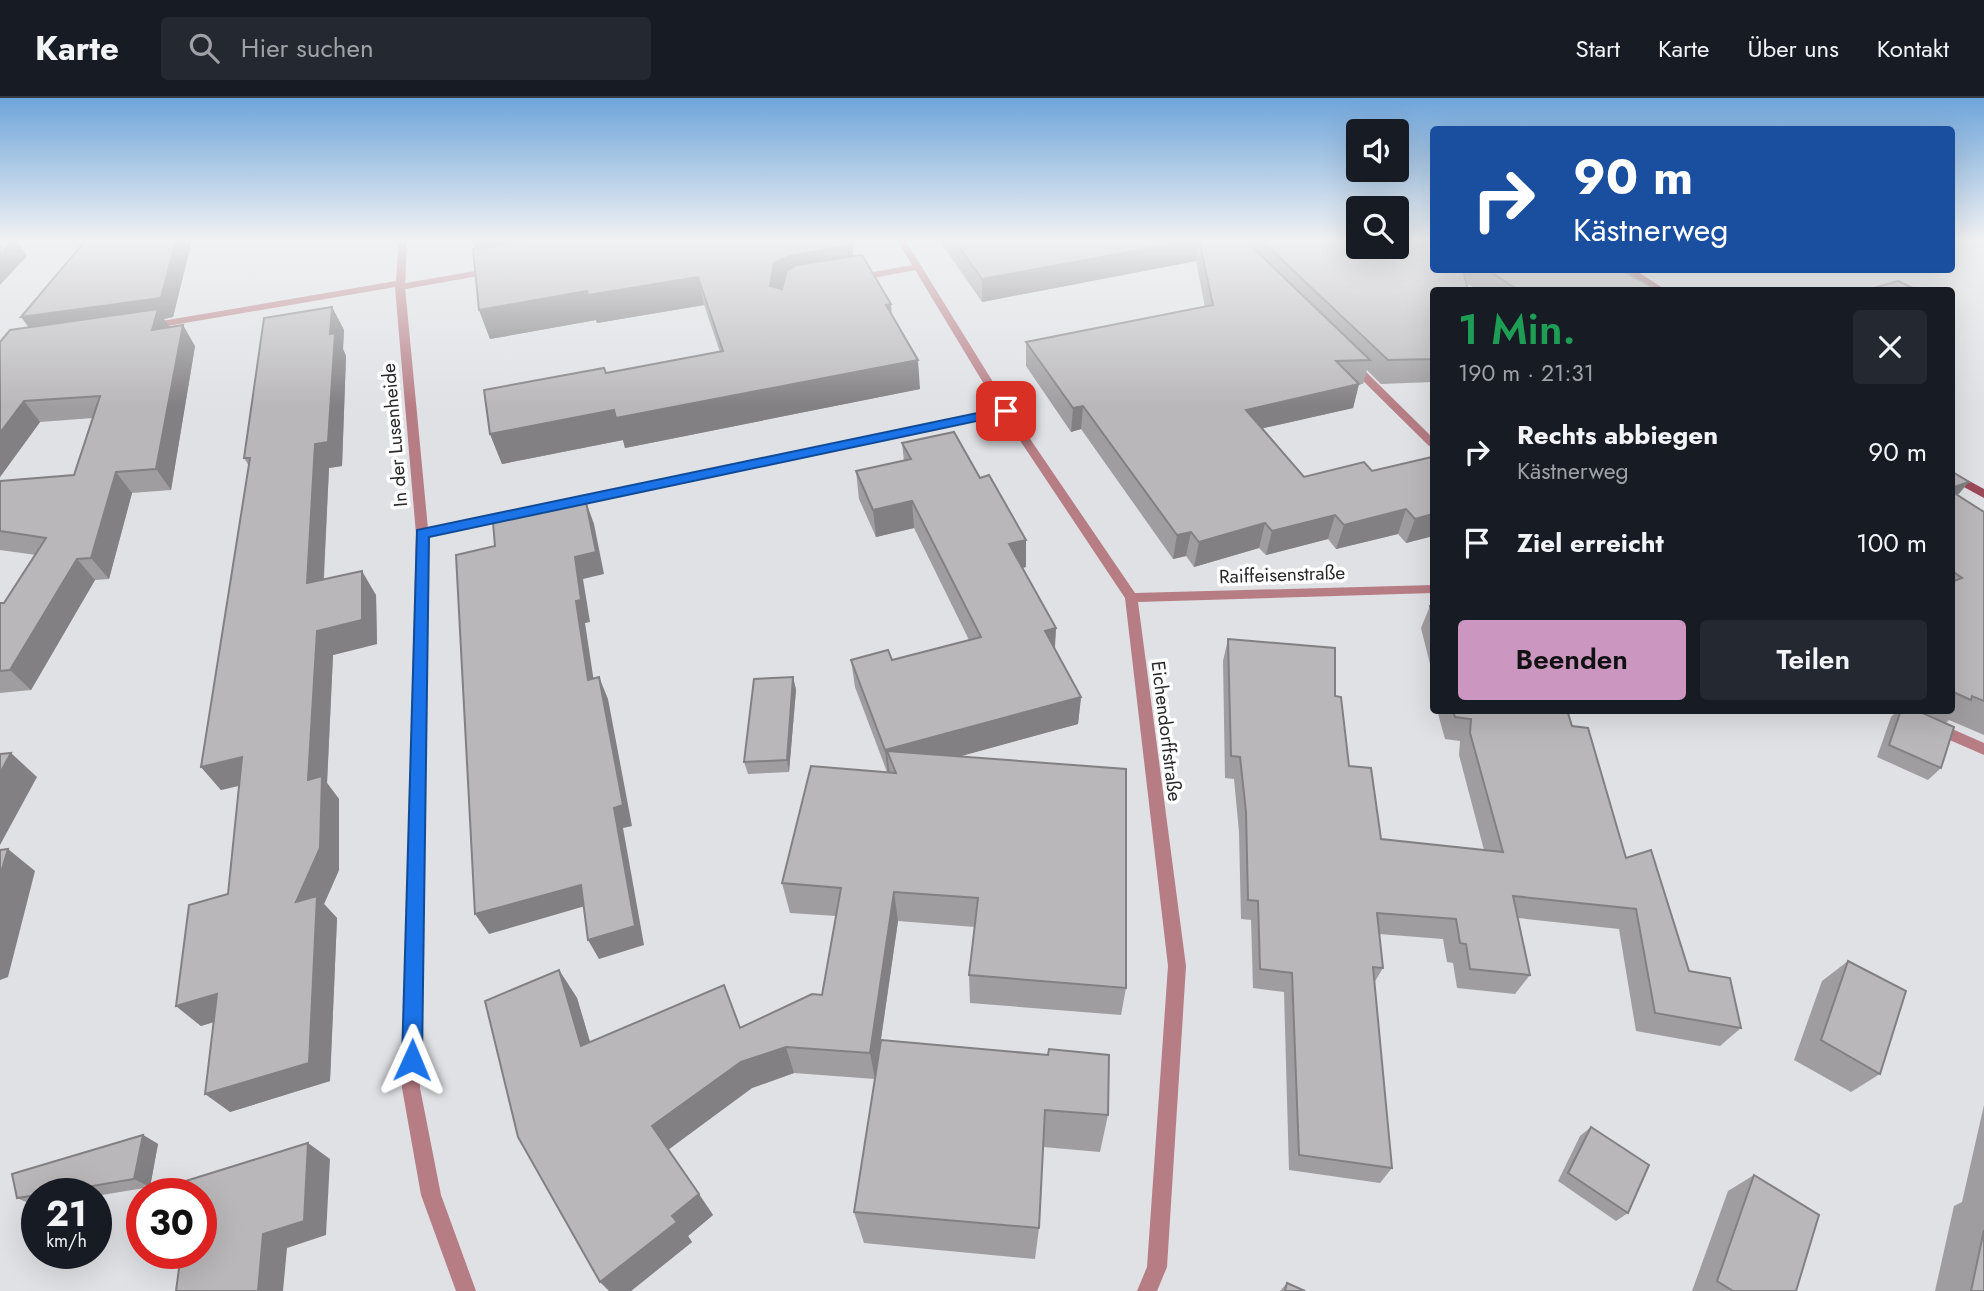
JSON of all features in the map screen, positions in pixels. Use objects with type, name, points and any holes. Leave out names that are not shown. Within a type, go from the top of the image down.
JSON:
[{"type":"street","points":[[134,329],[335,296]]},
{"type":"street","name":"In der Lusenheide","points":[[401,296],[422,534],[411,1088],[431,1195],[466,1291]]},
{"type":"street","name":"Eichendorffstraße","points":[[936,296],[1006,411],[1131,598],[1177,966],[1157,1266],[1147,1291]]},
{"type":"street","points":[[1344,357],[1430,441]]},
{"type":"street","points":[[422,534],[1006,411]]},
{"type":"street","points":[[1955,477],[1984,494]]},
{"type":"street","name":"Raiffeisenstraße","points":[[1131,598],[1430,589]]},
{"type":"street","points":[[1921,721],[1984,748]]},
{"type":"building","points":[[39,296],[162,296],[161,298],[21,317]]},
{"type":"building","points":[[478,296],[560,296],[479,310]]},
{"type":"building","points":[[704,296],[886,296],[891,304],[886,305],[918,360],[616,418],[614,410],[490,434],[484,390],[604,368],[606,373],[723,351]]},
{"type":"building","points":[[1211,296],[1303,296],[1370,360],[1336,361],[1359,384],[1246,410],[1304,477],[1364,462],[1372,471],[1430,457],[1430,515],[1415,519],[1406,509],[1344,525],[1335,515],[1272,531],[1265,523],[1199,542],[1191,532],[1177,535],[1083,406],[1073,408],[1026,342],[1213,305]]},
{"type":"building","points":[[1320,296],[1430,296],[1430,359],[1388,360]]},
{"type":"building","points":[[332,307],[330,334],[335,333],[328,442],[315,444],[307,583],[362,571],[362,620],[317,631],[308,780],[322,776],[320,848],[296,902],[317,896],[309,1063],[205,1094],[217,994],[176,1006],[189,905],[228,894],[242,757],[201,767],[250,458],[244,458],[264,318]]},
{"type":"building","points":[[158,309],[152,330],[183,325],[156,469],[116,472],[91,558],[77,559],[10,670],[0,671],[0,603],[4,603],[46,538],[0,531],[0,481],[74,475],[100,396],[24,401],[0,433],[0,342],[10,330]]},
{"type":"building","points":[[954,432],[980,478],[989,475],[1026,540],[1009,544],[1056,628],[1045,631],[1081,697],[885,750],[851,660],[888,650],[892,660],[981,637],[912,501],[873,510],[856,471],[911,459],[902,443]]},
{"type":"building","points":[[1955,473],[1969,482],[1955,487]]},
{"type":"building","points":[[1955,494],[1984,512],[1984,701],[1972,696],[1971,700],[1955,693],[1955,581],[1962,578],[1955,573]]},
{"type":"building","points":[[586,502],[596,552],[575,557],[581,600],[576,601],[588,680],[599,677],[623,805],[614,808],[635,926],[588,940],[581,885],[475,914],[456,555],[495,546],[493,522]]},
{"type":"building","points":[[1228,639],[1335,648],[1335,696],[1341,697],[1349,766],[1371,768],[1381,839],[1503,852],[1470,733],[1471,719],[1455,717],[1454,714],[1568,714],[1572,726],[1588,728],[1626,858],[1651,850],[1689,971],[1730,978],[1741,1028],[1655,1013],[1636,909],[1513,896],[1530,975],[1470,969],[1466,944],[1460,943],[1456,919],[1377,913],[1383,968],[1373,967],[1392,1168],[1299,1155],[1292,973],[1260,969],[1258,901],[1248,900],[1246,812],[1240,757],[1231,756]]},
{"type":"building","points":[[793,677],[787,760],[744,762],[754,679]]},
{"type":"building","points":[[1900,714],[1925,714],[1954,727],[1941,768],[1889,745]]},
{"type":"building","points":[[887,751],[1126,769],[1126,988],[969,975],[978,898],[894,892],[870,1053],[786,1047],[741,1062],[652,1126],[699,1194],[672,1216],[677,1222],[600,1282],[518,1137],[485,1001],[559,970],[581,1046],[724,985],[740,1028],[812,994],[822,995],[841,888],[782,883],[811,766],[896,773]]},
{"type":"building","points":[[11,753],[0,773],[0,754]]},
{"type":"building","points":[[8,849],[0,876],[0,850]]},
{"type":"building","points":[[1848,961],[1906,991],[1880,1074],[1821,1040]]},
{"type":"building","points":[[881,1040],[1048,1055],[1049,1049],[1109,1055],[1108,1115],[1045,1110],[1039,1228],[854,1212]]},
{"type":"building","points":[[1591,1127],[1649,1165],[1628,1213],[1568,1173]]},
{"type":"building","points":[[143,1135],[134,1178],[112,1183],[112,1178],[21,1178],[21,1197],[17,1198],[12,1174]]},
{"type":"building","points":[[308,1143],[304,1221],[263,1234],[258,1291],[176,1291],[179,1269],[217,1269],[217,1178],[195,1178]]},
{"type":"building","points":[[1754,1175],[1819,1215],[1796,1291],[1733,1291],[1717,1281]]},
{"type":"building","points":[[1984,1230],[1984,1291],[1971,1291]]},
{"type":"building","points":[[1287,1283],[1305,1291],[1285,1291]]},
{"type":"route","points":[[412,1060],[422,534],[1006,411]]}]
